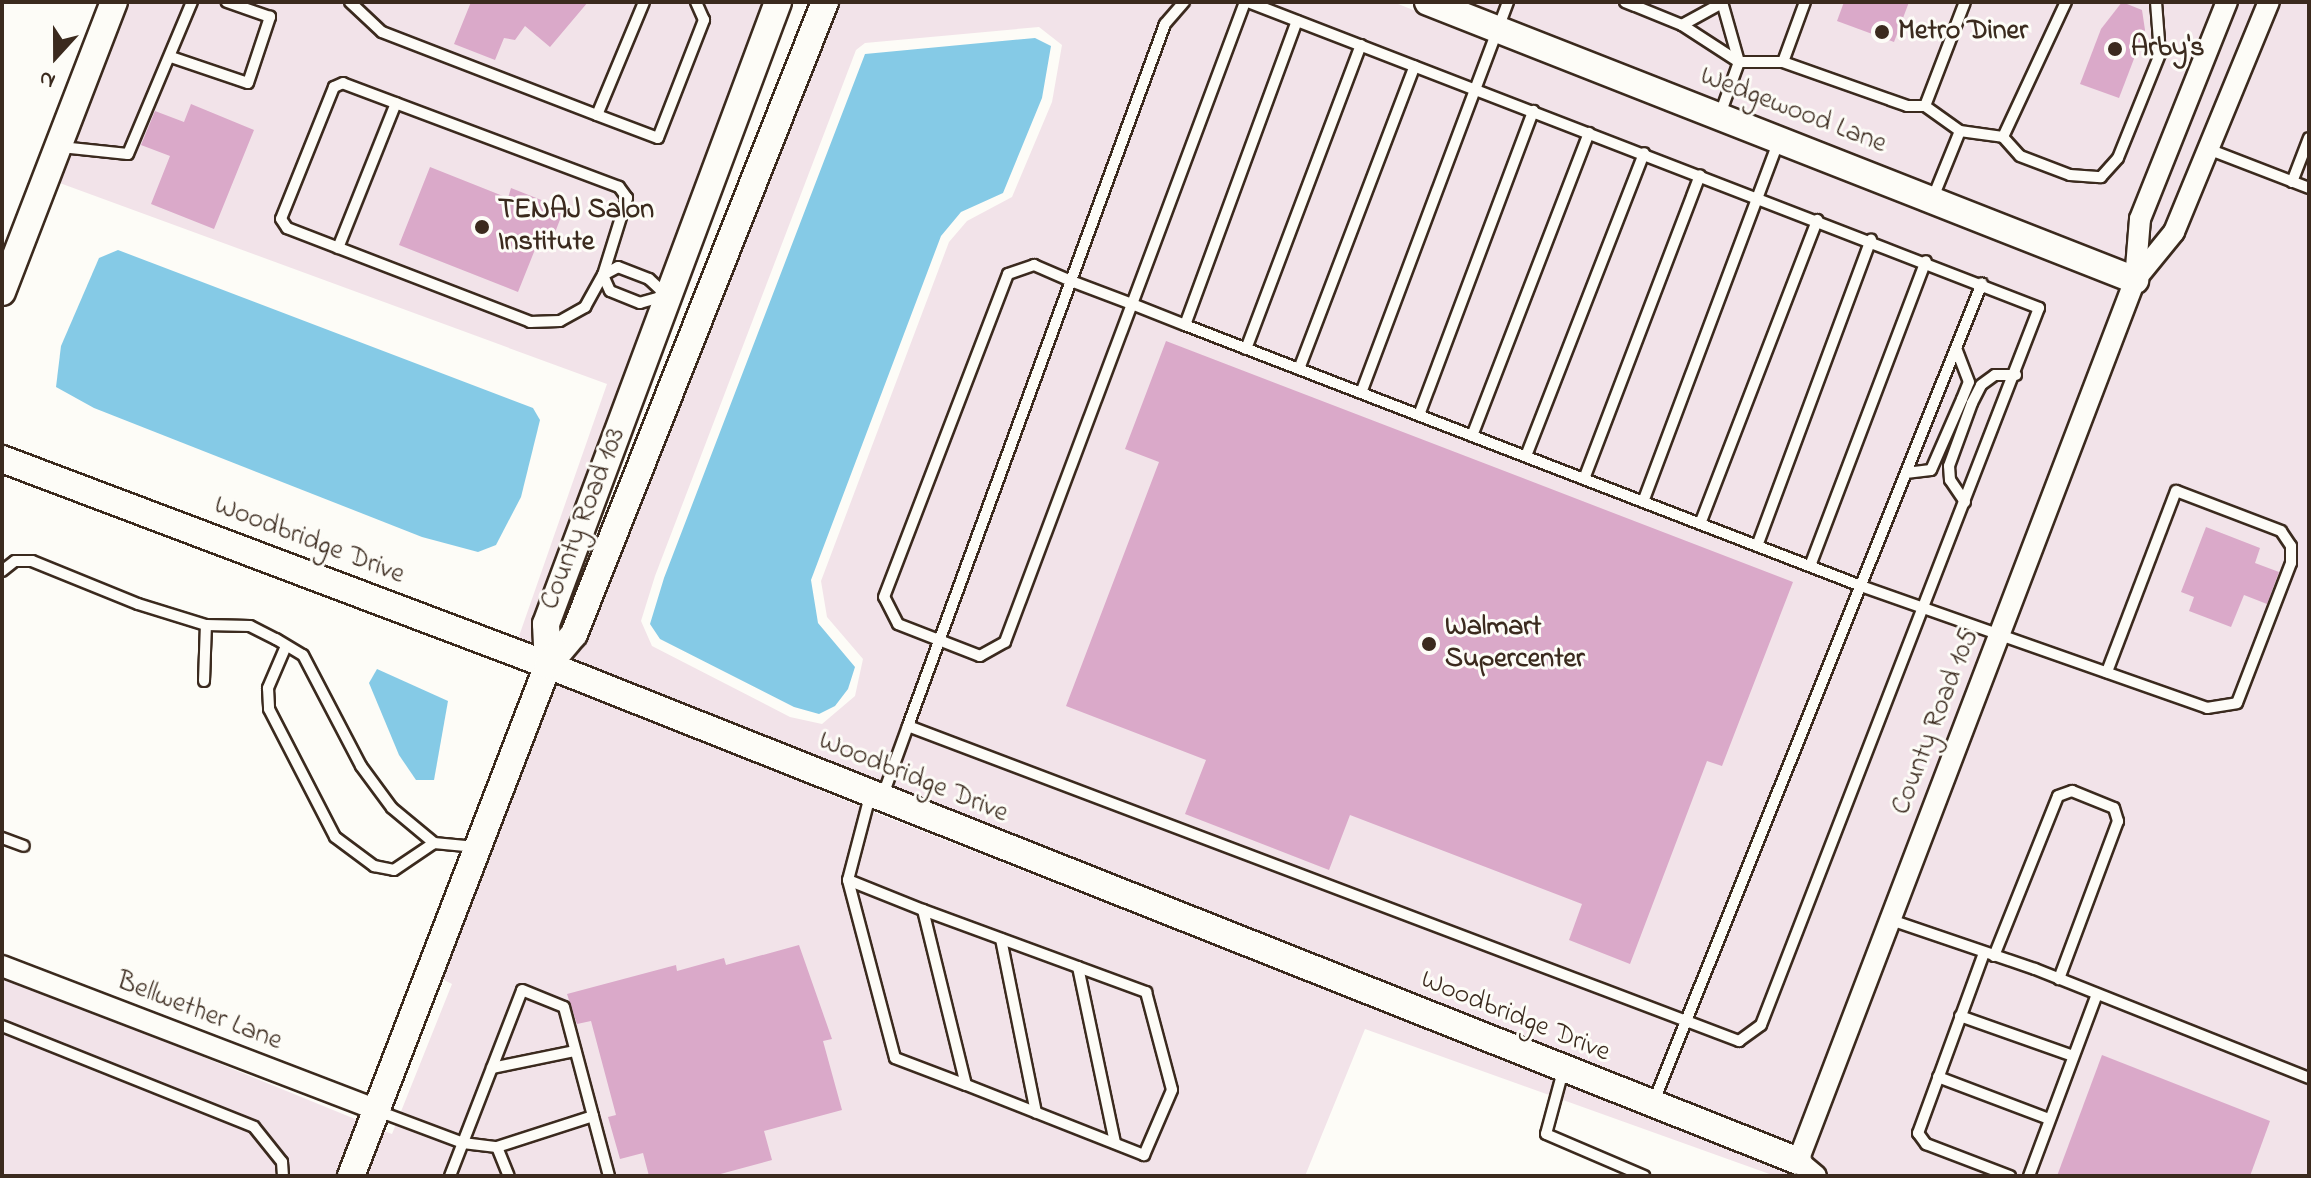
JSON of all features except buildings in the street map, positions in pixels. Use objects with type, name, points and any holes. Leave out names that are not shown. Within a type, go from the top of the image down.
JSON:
[{"type":"street","points":[[2,292],[114,2]]},
{"type":"street","name":"County Road 103","points":[[548,665],[546,624],[778,2]]},
{"type":"street","name":"County Road 103","points":[[548,665],[574,634],[699,308],[825,2]]},
{"type":"street","name":"Wedgewood Lane","points":[[1428,2],[2135,280]]},
{"type":"street","name":"County Road 105","points":[[1804,1171],[1891,920],[2135,280],[2140,219],[2227,2]]},
{"type":"street","name":"County Road 105","points":[[2135,280],[2174,232],[2269,2]]},
{"type":"street","points":[[667,295],[699,308]]},
{"type":"street","name":"Woodbridge Drive","points":[[2,459],[548,665],[875,798],[1652,1105],[1804,1171]]},
{"type":"street","points":[[351,1176],[548,665]]},
{"type":"street","name":"Bellwether Lane","points":[[2,966],[377,1110]]},
{"type":"lane","points":[[59,146],[128,154],[192,2]]},
{"type":"lane","points":[[171,57],[248,83],[270,17],[227,2]]},
{"type":"lane","points":[[350,2],[382,32],[658,138],[704,20],[696,2]]},
{"type":"lane","points":[[597,115],[644,2]]},
{"type":"lane","points":[[848,880],[1146,992],[1172,1090],[1144,1155],[895,1058],[848,880],[875,798],[908,726],[1165,24],[1184,2]]},
{"type":"lane","points":[[908,726],[1739,1041],[1761,1025],[1924,608],[1965,502],[2016,375],[2039,308],[1926,261],[1246,2],[1132,304],[1005,642],[980,656],[898,624],[884,597],[1008,274],[1034,265],[1071,281],[1132,304],[1246,349],[1861,586],[1924,608],[2000,634],[2207,708],[2237,703],[2291,563],[2291,546],[2281,531],[2176,491],[2107,672]]},
{"type":"lane","points":[[1361,393],[1508,2]]},
{"type":"lane","points":[[1625,2],[1682,25],[1739,62],[1783,62],[1907,106],[1925,106],[1960,131],[2003,137],[2020,156],[2070,175],[2101,177],[2118,158],[2160,54],[2156,2]]},
{"type":"lane","points":[[1682,25],[1722,2],[1739,62],[1719,117]]},
{"type":"lane","points":[[1783,62],[1805,2]]},
{"type":"lane","points":[[1925,106],[1965,2]]},
{"type":"lane","points":[[2003,137],[2066,2]]},
{"type":"lane","points":[[1185,325],[1297,21]]},
{"type":"lane","points":[[1246,349],[1361,45]]},
{"type":"lane","points":[[1299,369],[1415,66]]},
{"type":"lane","points":[[343,83],[619,187],[627,198],[603,275],[585,307],[560,321],[530,322],[338,248],[287,228],[281,219],[334,87],[343,83]]},
{"type":"lane","points":[[338,248],[396,103]]},
{"type":"lane","points":[[1419,415],[1533,111]]},
{"type":"lane","points":[[1932,200],[1960,131]]},
{"type":"lane","points":[[1472,436],[1589,133]]},
{"type":"lane","points":[[2292,182],[2309,138]]},
{"type":"lane","points":[[1643,502],[1779,140]]},
{"type":"lane","points":[[2208,149],[2309,188]]},
{"type":"lane","points":[[1526,456],[1644,153]]},
{"type":"lane","points":[[1584,479],[1700,175]]},
{"type":"lane","points":[[1700,524],[1817,220]]},
{"type":"lane","points":[[1757,546],[1871,240]]},
{"type":"lane","points":[[1810,566],[1926,261]]},
{"type":"lane","points":[[603,275],[618,267],[649,279],[667,295]]},
{"type":"lane","points":[[603,275],[610,291],[640,303],[667,295]]},
{"type":"lane","points":[[1652,1105],[1982,283]]},
{"type":"lane","points":[[1906,473],[1931,470],[1969,382],[1956,348]]},
{"type":"lane","points":[[1965,502],[1950,480],[1949,466],[1972,403],[1981,385],[1995,375],[2016,375]]},
{"type":"lane","points":[[2,571],[15,561],[32,561],[206,625],[250,626],[303,655],[361,766],[392,808],[434,843],[478,847]]},
{"type":"lane","points":[[204,681],[206,625]]},
{"type":"lane","points":[[286,646],[268,688],[269,709],[335,837],[374,866],[394,870],[434,843]]},
{"type":"lane","points":[[2010,1176],[1926,1144],[1918,1133],[1960,1016],[2058,796],[2072,791],[2114,808],[2118,821],[2059,979]]},
{"type":"lane","points":[[2,838],[24,846]]},
{"type":"lane","points":[[923,910],[966,1085]]},
{"type":"lane","points":[[1891,920],[2059,979],[2309,1078]]},
{"type":"lane","points":[[1001,939],[1036,1112]]},
{"type":"lane","points":[[1078,967],[1115,1143]]},
{"type":"lane","points":[[450,1176],[522,990],[564,1007],[609,1176]]},
{"type":"lane","points":[[2029,1176],[2097,994]]},
{"type":"lane","points":[[1960,1016],[2073,1056]]},
{"type":"lane","points":[[2,1026],[254,1127],[282,1162],[283,1176]]},
{"type":"lane","points":[[492,1068],[575,1051]]},
{"type":"lane","points":[[1563,1071],[1546,1134],[1644,1176]]},
{"type":"lane","points":[[1938,1077],[2049,1119]]},
{"type":"lane","points":[[377,1110],[463,1143],[497,1147],[593,1116]]},
{"type":"lane","points":[[497,1147],[509,1176]]},
{"type":"shaded area","points":[[126,2],[766,2],[535,620],[535,646],[518,639],[607,384],[57,182]]},
{"type":"shaded area","points":[[837,2],[1393,2],[2141,296],[2150,272],[1464,2],[2309,2],[2309,1176],[1805,1176],[1813,1153],[568,659]],"holes":[[[1039,27],[1062,45],[1052,102],[1012,197],[967,221],[949,242],[821,581],[827,617],[863,659],[855,696],[822,724],[790,717],[652,646],[641,621],[655,576],[856,50],[865,43]]]},
{"type":"shaded area","points":[[554,681],[876,813],[1800,1176],[1775,1176],[1365,1029],[1305,1176],[364,1176],[381,1130],[392,1134],[452,984],[440,978]]},
{"type":"shaded area","points":[[2,975],[360,1121],[339,1176],[2,1176]]},
{"type":"water","points":[[1035,38],[1051,46],[1042,98],[1003,193],[961,212],[941,236],[811,580],[818,623],[855,667],[848,689],[835,706],[819,714],[794,707],[660,639],[650,624],[664,578],[865,54]]},
{"type":"water","points":[[118,250],[533,408],[540,420],[521,497],[496,545],[478,552],[422,537],[94,408],[56,387],[61,346],[99,258]]},
{"type":"water","points":[[377,669],[448,701],[434,780],[416,780],[399,755],[369,683]]},
{"type":"place","name":"Metro Diner","points":[[1882,32]]},
{"type":"place","name":"Arby's","points":[[2115,49]]},
{"type":"place","name":"TENAJ Salon Institute","points":[[482,227]]},
{"type":"place","name":"Walmart Supercenter","points":[[1429,644]]}]
